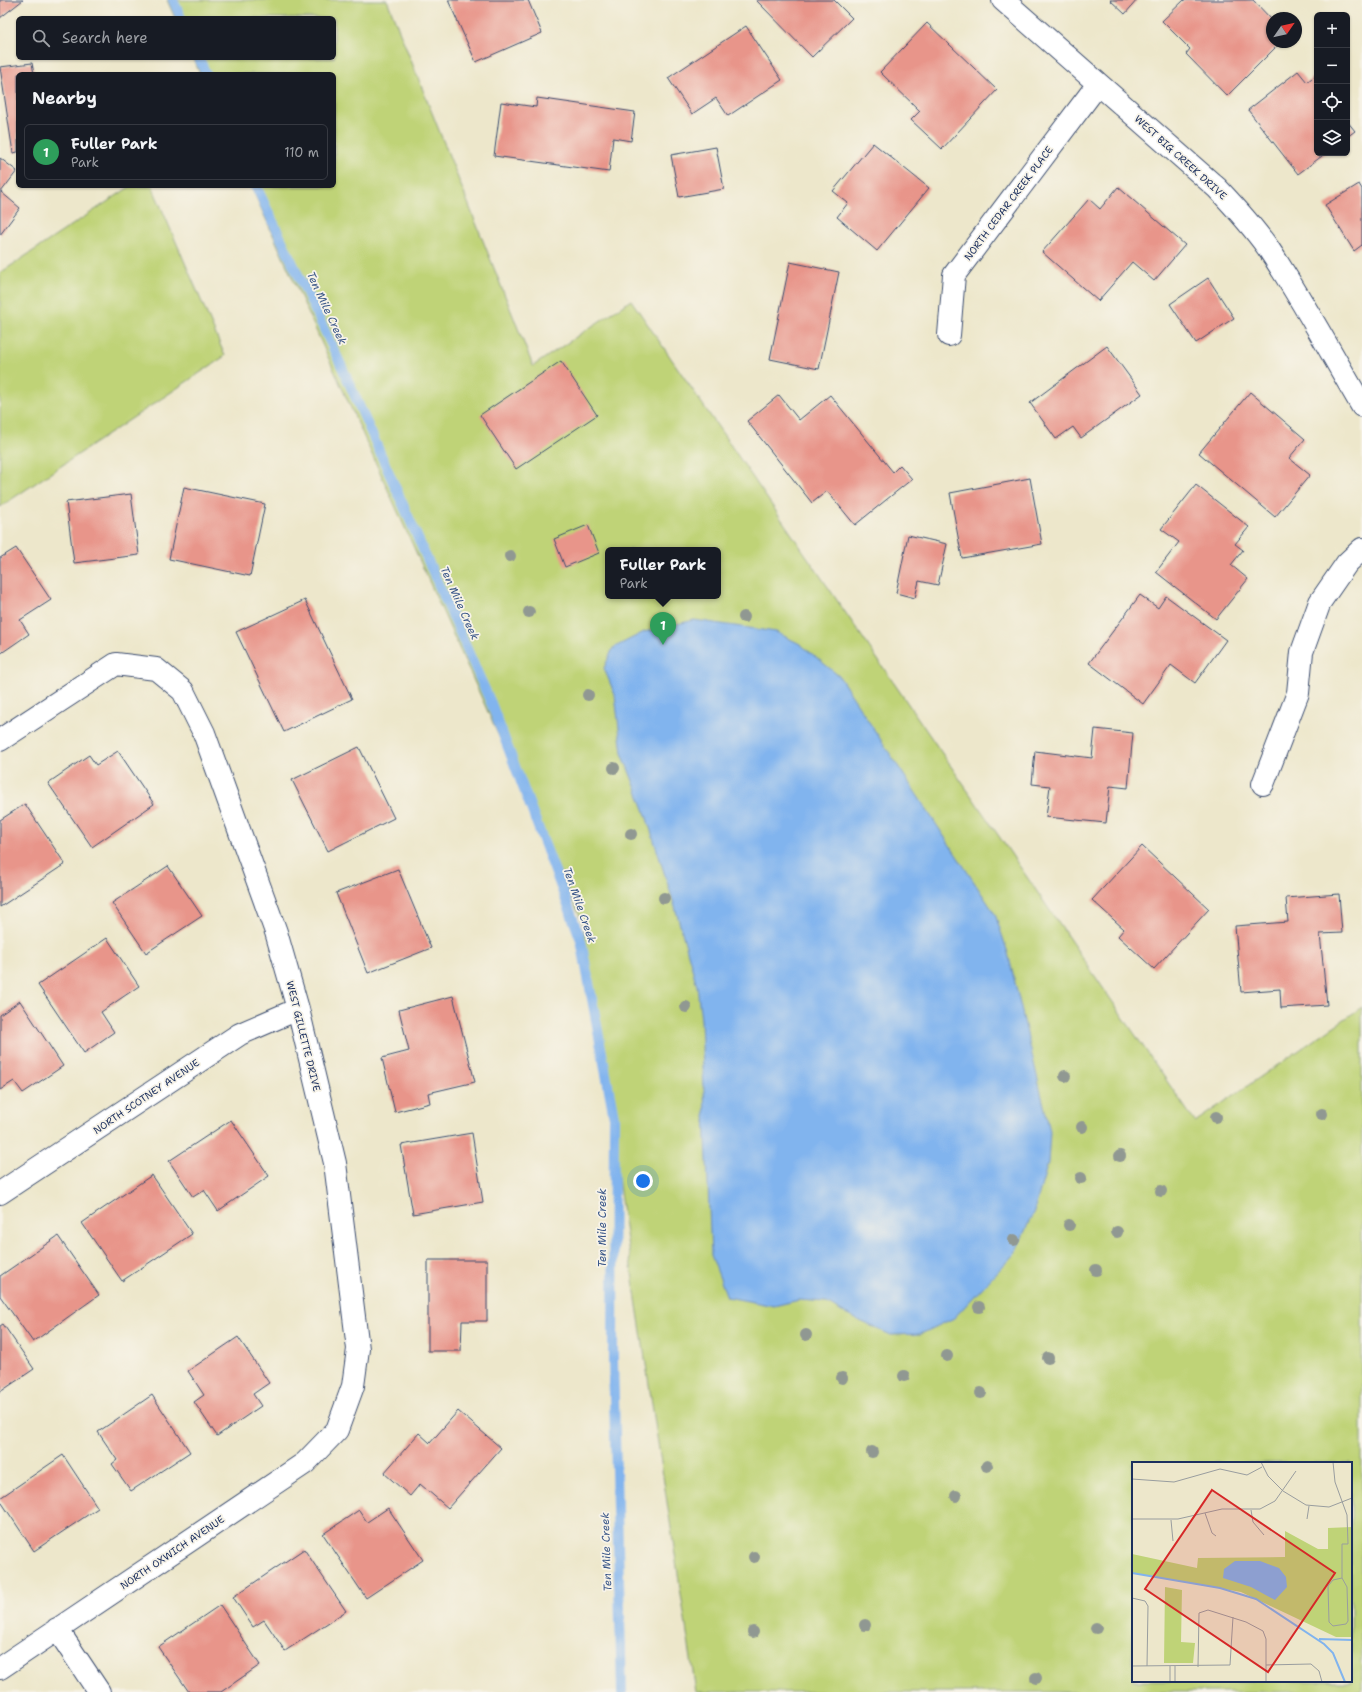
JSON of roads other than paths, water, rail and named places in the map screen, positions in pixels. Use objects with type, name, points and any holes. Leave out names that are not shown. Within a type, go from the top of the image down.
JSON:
[{"type":"street","name":"WEST BIG CREEK DRIVE","points":[[1003,0],[1217,188],[1243,216],[1267,247],[1288,279],[1362,406]]},
{"type":"street","name":"NORTH CEDAR CREEK PLACE","points":[[949,335],[954,275],[1098,84]]},
{"type":"street","points":[[1263,784],[1298,692],[1302,652],[1320,602],[1347,563],[1362,549]]},
{"type":"street","name":"WEST GILLETTE DRIVE","points":[[0,740],[116,664],[156,669],[183,692],[204,733],[276,932],[298,1009],[335,1163],[358,1349],[353,1386],[338,1430]]},
{"type":"street","name":"NORTH SCOTNEY AVENUE","points":[[0,1193],[240,1034],[298,1009]]},
{"type":"street","name":"NORTH OXWICH AVENUE","points":[[0,1668],[305,1463],[338,1430]]},
{"type":"street","points":[[57,1629],[99,1692]]},
{"type":"water","points":[[694,620],[776,632],[800,644],[839,676],[995,914],[1008,953],[1050,1131],[1048,1163],[1034,1211],[1015,1253],[954,1318],[921,1334],[891,1335],[847,1315],[825,1302],[799,1300],[774,1306],[727,1297],[711,1255],[701,1020],[697,986],[675,907],[644,809],[622,753],[615,695],[604,668],[613,648],[644,632]]},
{"type":"waterway","name":"Ten Mile Creek","points":[[173,0],[180,16]]},
{"type":"waterway","name":"Ten Mile Creek","points":[[200,60],[205,72]]},
{"type":"waterway","name":"Ten Mile Creek","points":[[257,188],[342,367],[491,703],[581,940],[614,1117],[613,1361],[622,1692]]},
{"type":"place","name":"Fuller Park","points":[[663,645]]}]
